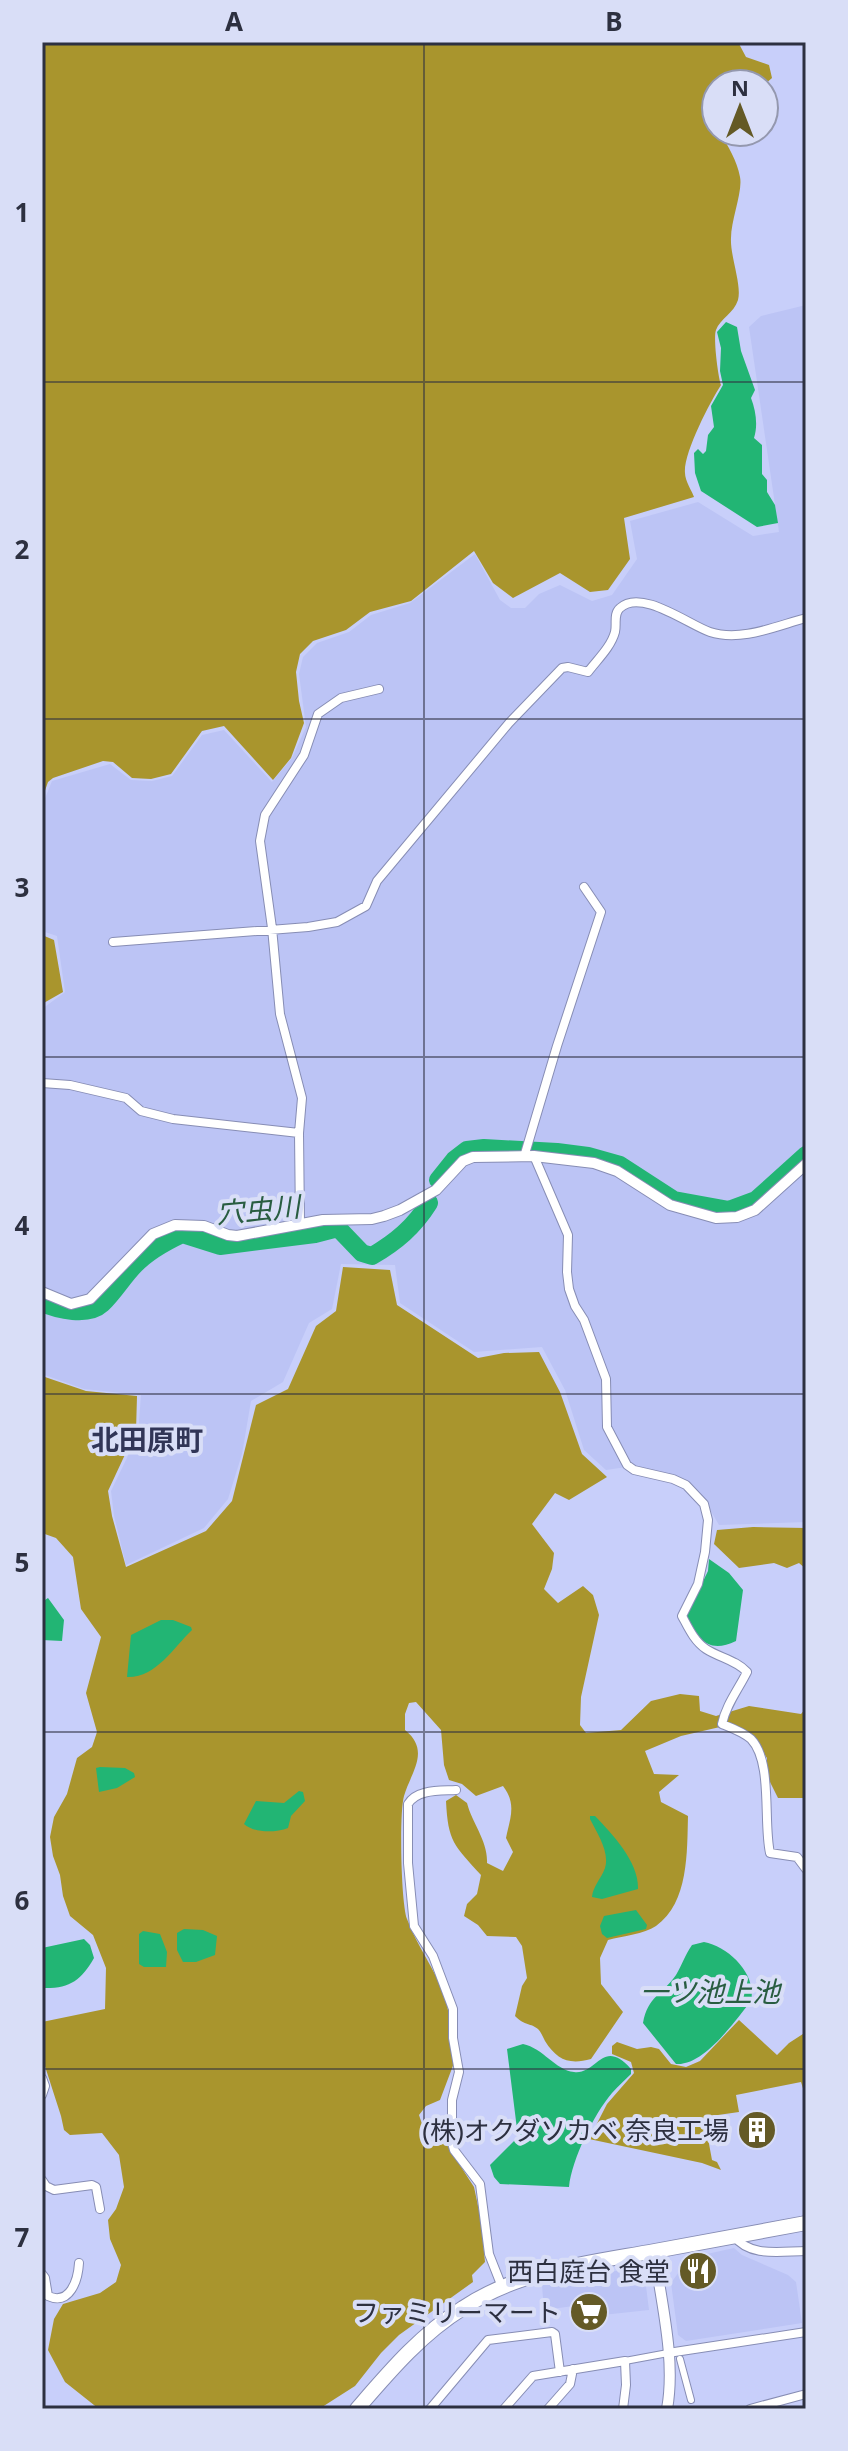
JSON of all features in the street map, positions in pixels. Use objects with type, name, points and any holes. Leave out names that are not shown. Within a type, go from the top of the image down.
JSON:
[{"type":"highway","points":[[357,2409],[435,2327],[463,2307],[518,2280],[556,2270],[806,2223]]},
{"type":"street","points":[[113,942],[308,927],[337,922],[366,906],[377,881],[520,712],[562,668],[588,672],[610,643],[619,608],[630,603],[653,605],[724,636],[739,636],[806,618]]},
{"type":"street","points":[[300,1224],[299,1133],[302,1098],[280,1014],[260,841],[265,815],[304,755],[318,714],[341,698],[379,689]]},
{"type":"street","points":[[584,887],[601,912],[557,1046],[529,1157],[568,1235],[569,1289],[589,1330],[606,1379],[607,1427],[627,1465],[634,1470],[686,1485],[704,1504],[708,1520],[705,1552],[698,1584],[682,1616],[704,1648],[738,1664],[747,1672],[735,1697],[725,1709],[722,1724],[751,1739],[760,1752],[770,1853],[797,1857],[806,1869]]},
{"type":"street","points":[[42,1083],[70,1085],[126,1098],[141,1111],[173,1119],[299,1133]]},
{"type":"street","points":[[42,1292],[71,1304],[90,1299],[153,1234],[175,1225],[204,1226],[237,1236],[300,1224],[384,1216],[436,1190],[463,1161],[473,1157],[529,1157],[594,1163],[617,1171],[670,1205],[716,1218],[737,1217],[755,1210],[806,1164]]},
{"type":"street","points":[[456,1790],[419,1794],[412,1797],[408,1804],[412,1914],[414,1926],[433,1956],[453,2009],[453,2038],[459,2072],[452,2100],[452,2143],[480,2184],[489,2254],[502,2287]]},
{"type":"street","points":[[42,2078],[45,2086],[42,2095]]},
{"type":"street","points":[[42,2180],[50,2190],[92,2185],[96,2187],[100,2209]]},
{"type":"street","points":[[734,2236],[751,2251],[806,2251]]},
{"type":"street","points":[[654,2251],[668,2353],[670,2386],[667,2409]]},
{"type":"street","points":[[42,2274],[48,2296],[59,2298],[74,2289],[79,2263]]},
{"type":"street","points":[[430,2409],[488,2340],[552,2332],[555,2334],[560,2372]]},
{"type":"street","points":[[504,2409],[533,2376],[806,2332]]},
{"type":"street","points":[[680,2359],[691,2400]]},
{"type":"street","points":[[623,2409],[625,2361]]},
{"type":"street","points":[[548,2409],[570,2384],[573,2369]]},
{"type":"street","points":[[750,2409],[806,2394]]},
{"type":"shaded area","points":[[42,42],[738,42],[746,57],[769,65],[770,68],[700,68],[700,148],[729,148],[740,177],[731,238],[738,300],[716,330],[716,357],[721,385],[688,454],[685,473],[694,497],[624,518],[630,559],[608,590],[590,592],[560,573],[513,598],[493,583],[474,551],[411,601],[370,612],[346,630],[313,641],[300,654],[296,672],[304,723],[291,758],[273,780],[224,726],[202,731],[171,774],[151,779],[132,778],[113,762],[103,761],[53,778],[48,782],[42,799]]},
{"type":"shaded area","points":[[806,305],[806,1522],[719,1525],[701,1494],[682,1480],[667,1473],[633,1466],[606,1470],[584,1450],[565,1390],[542,1347],[474,1352],[400,1303],[395,1265],[341,1264],[332,1309],[309,1323],[283,1382],[251,1401],[242,1454],[228,1499],[204,1528],[126,1565],[111,1491],[138,1435],[141,1395],[84,1389],[42,1374],[42,1009],[65,992],[57,936],[42,931],[42,806],[52,781],[110,764],[131,780],[152,781],[172,776],[202,735],[224,730],[272,782],[292,758],[306,727],[299,674],[303,657],[317,643],[349,632],[371,615],[410,603],[475,554],[500,600],[511,608],[525,608],[539,594],[560,585],[592,601],[612,595],[637,559],[630,521],[698,502],[753,536],[779,532],[749,327],[761,316]]},
{"type":"shaded area","points":[[42,935],[54,940],[63,992],[42,1004]]},
{"type":"shaded area","points":[[343,1267],[390,1270],[397,1305],[478,1358],[504,1353],[539,1352],[560,1392],[582,1454],[607,1477],[569,1500],[555,1493],[532,1524],[554,1553],[544,1589],[558,1603],[583,1586],[593,1595],[599,1615],[581,1697],[580,1725],[586,1733],[621,1730],[651,1701],[680,1694],[699,1696],[700,1711],[716,1716],[749,1706],[801,1714],[806,1708],[806,1798],[778,1798],[767,1776],[767,1758],[752,1736],[733,1724],[681,1736],[645,1751],[654,1774],[679,1775],[659,1792],[661,1802],[688,1816],[684,1876],[675,1904],[656,1926],[608,1940],[600,1958],[601,1984],[623,2012],[591,2059],[570,2061],[554,2053],[538,2029],[515,2016],[527,1978],[522,1946],[516,1937],[487,1936],[464,1916],[467,1904],[477,1894],[481,1875],[454,1842],[446,1801],[456,1795],[467,1803],[485,1847],[487,1863],[503,1871],[513,1852],[506,1838],[510,1799],[503,1786],[476,1796],[462,1784],[449,1780],[444,1765],[441,1730],[416,1702],[409,1703],[405,1730],[413,1738],[418,1754],[402,1806],[403,1895],[411,1929],[445,1997],[454,2063],[440,2100],[426,2106],[419,2115],[424,2130],[444,2127],[445,2142],[474,2187],[485,2262],[472,2275],[473,2282],[399,2335],[355,2386],[319,2409],[99,2409],[65,2382],[48,2350],[54,2319],[63,2304],[100,2293],[116,2282],[121,2265],[110,2239],[108,2220],[124,2187],[119,2155],[102,2133],[70,2135],[64,2130],[42,2057],[42,2022],[105,2009],[106,1968],[93,1935],[70,1916],[50,1837],[54,1817],[67,1794],[77,1758],[92,1747],[97,1732],[86,1693],[101,1637],[81,1609],[73,1557],[56,1538],[42,1533],[42,1376],[86,1391],[137,1396],[136,1431],[108,1491],[126,1567],[206,1531],[232,1501],[256,1405],[288,1389],[316,1326],[336,1311]]},
{"type":"shaded area","points":[[806,1528],[806,1569],[799,1563],[787,1568],[774,1563],[739,1568],[714,1544],[717,1530]]},
{"type":"shaded area","points":[[739,2020],[777,2055],[806,2032],[806,2098],[801,2082],[736,2095],[739,2112],[704,2117],[712,2160],[721,2170],[702,2163],[589,2139],[607,2104],[634,2073],[631,2062],[612,2054],[612,2046],[617,2042],[637,2049],[659,2049],[671,2064],[686,2067],[700,2061]]},
{"type":"shaded area","points":[[734,2248],[796,2282],[802,2323],[686,2341],[678,2335],[671,2283],[689,2258]]},
{"type":"shaded area","points":[[621,2270],[646,2286],[649,2310],[584,2317],[581,2305],[544,2310],[542,2285]]},
{"type":"water","points":[[726,322],[737,327],[741,351],[755,390],[751,398],[756,418],[754,438],[762,445],[762,474],[767,480],[767,492],[775,505],[778,523],[757,527],[701,491],[695,473],[694,453],[698,449],[703,454],[706,451],[708,435],[714,427],[711,406],[723,385],[717,332]]},
{"type":"water","points":[[709,1559],[729,1573],[743,1590],[736,1641],[727,1645],[705,1642],[686,1616],[708,1571]]},
{"type":"water","points":[[48,1598],[64,1620],[62,1641],[42,1640],[42,1613]]},
{"type":"water","points":[[161,1620],[173,1620],[192,1630],[147,1673],[127,1677],[131,1635]]},
{"type":"water","points":[[96,1768],[125,1768],[135,1777],[117,1788],[99,1792]]},
{"type":"water","points":[[299,1791],[303,1792],[305,1801],[291,1816],[288,1828],[265,1831],[244,1824],[256,1801],[284,1803]]},
{"type":"water","points":[[590,1816],[595,1816],[630,1859],[638,1889],[602,1899],[592,1897],[606,1862]]},
{"type":"water","points":[[636,1910],[647,1925],[646,1929],[607,1938],[602,1934],[600,1926],[604,1916]]},
{"type":"water","points":[[184,1929],[203,1930],[217,1936],[215,1955],[196,1962],[183,1962],[177,1950],[177,1933]]},
{"type":"water","points":[[143,1931],[160,1934],[167,1952],[166,1967],[144,1967],[139,1964],[139,1934]]},
{"type":"water","points":[[84,1939],[90,1945],[94,1958],[84,1973],[67,1985],[42,1988],[42,1948]]},
{"type":"water","name":"一ツ池上池","points":[[704,1942],[723,1950],[739,1963],[750,1981],[751,2001],[708,2050],[687,2063],[676,2064],[643,2023],[645,2014],[656,1996],[676,1975],[692,1945]]},
{"type":"water","points":[[523,2044],[574,2072],[613,2056],[631,2069],[631,2074],[612,2093],[591,2125],[574,2163],[569,2187],[500,2184],[490,2165],[518,2137],[507,2049]]},
{"type":"waterway","name":"穴虫川","points":[[438,1180],[467,1150],[557,1152],[620,1165],[674,1200],[729,1210],[756,1200],[806,1155]]},
{"type":"waterway","name":"穴虫川","points":[[42,1303],[73,1311],[96,1308],[140,1260],[182,1234],[220,1246],[315,1234],[338,1228],[362,1253],[372,1256],[404,1233],[429,1203]]},
{"type":"place","name":"(株)オクダソカベ 奈良工場","points":[[757,2130]]},
{"type":"place","name":"西白庭台 食堂","points":[[698,2271]]},
{"type":"place","name":"ファミリーマート","points":[[589,2312]]},
{"type":"district","name":"北田原町","points":[[147,1439]]}]
